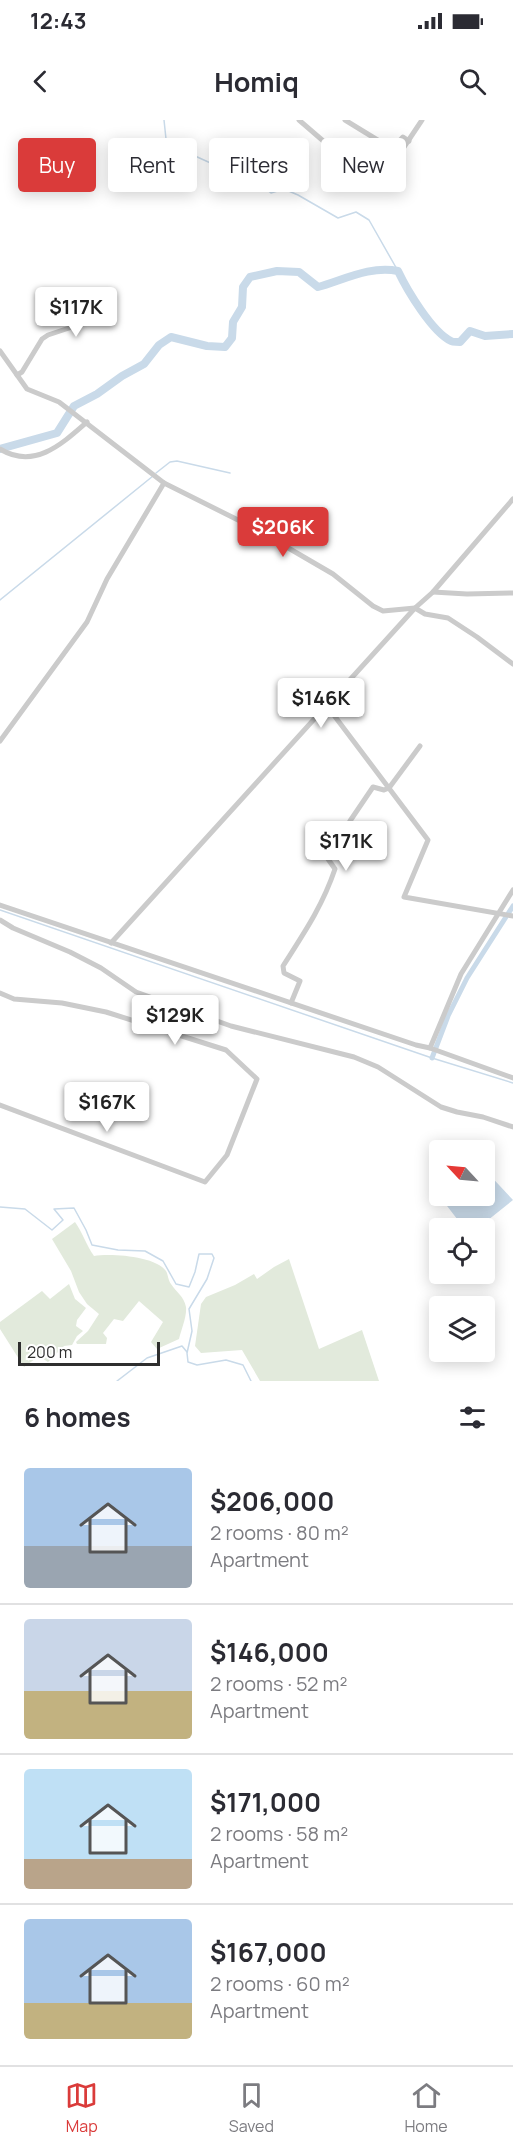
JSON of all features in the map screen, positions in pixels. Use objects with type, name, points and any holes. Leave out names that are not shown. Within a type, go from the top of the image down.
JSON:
[{"type":"street","points":[[299,120],[372,183],[398,156],[422,120]]},
{"type":"street","points":[[345,120],[389,147],[393,148],[403,137],[409,141]]},
{"type":"street","points":[[17,375],[22,372],[42,339],[48,334],[78,325],[44,294]]},
{"type":"street","points":[[0,351],[27,388],[59,402],[164,483],[264,534],[333,574],[372,606],[382,611],[415,608],[425,614],[448,618],[513,664]]},
{"type":"street","points":[[0,449],[22,458],[34,456],[61,445],[84,421]]},
{"type":"street","points":[[0,741],[87,622],[107,579],[164,483]]},
{"type":"street","points":[[111,943],[415,608],[433,592],[513,499]]},
{"type":"street","points":[[433,592],[513,593]]},
{"type":"street","points":[[327,706],[428,840],[404,897],[513,915]]},
{"type":"street","points":[[291,1003],[300,981],[284,973],[283,966],[317,913],[327,892],[334,869],[328,859],[373,787],[384,790],[389,788],[420,746]]},
{"type":"street","points":[[430,1048],[458,980],[513,890]]},
{"type":"street","points":[[0,906],[445,1053],[513,1078]]},
{"type":"street","points":[[0,920],[12,928],[70,952],[101,968],[136,992],[231,1026],[354,1057],[378,1066],[441,1107],[513,1127]]},
{"type":"street","points":[[0,993],[14,999],[62,1003],[106,1012],[226,1050],[257,1079],[227,1155],[205,1182],[0,1106]]},
{"type":"shaded area","points":[[75,1222],[94,1256],[121,1255],[143,1259],[161,1266],[166,1271],[170,1282],[182,1297],[186,1307],[179,1339],[157,1349],[151,1342],[163,1322],[139,1301],[123,1321],[114,1319],[103,1333],[107,1338],[106,1344],[77,1344],[76,1342],[88,1331],[99,1314],[87,1304],[79,1292],[71,1271],[52,1239]]},
{"type":"shaded area","points":[[289,1259],[319,1349],[362,1330],[379,1381],[260,1381],[242,1350],[201,1353],[195,1346],[201,1304],[206,1297],[254,1274],[257,1279]]},
{"type":"shaded area","points":[[69,1284],[75,1299],[86,1308],[77,1320],[76,1326],[83,1331],[72,1345],[64,1346],[48,1362],[39,1356],[24,1367],[0,1329],[0,1322],[42,1291],[50,1299]]},
{"type":"water","points":[[495,1181],[513,1200],[490,1218],[456,1218],[447,1206],[495,1206]]},
{"type":"waterway","points":[[164,120],[166,139],[184,151],[226,170],[266,177],[266,189],[271,193],[284,189],[338,218],[356,212],[369,220],[398,271]]},
{"type":"waterway","points":[[0,449],[57,433],[74,406],[144,364],[159,345],[171,337],[207,346],[225,347],[232,338],[233,322],[242,307],[243,287],[250,277],[277,271],[299,272],[318,287],[357,274],[378,270],[398,271],[428,320],[452,341],[460,342],[470,331],[485,336],[513,334]]},
{"type":"waterway","points":[[156,473],[170,462],[177,461],[230,473]]},
{"type":"waterway","points":[[0,600],[153,476]]},
{"type":"waterway","points":[[432,1058],[448,1016],[467,978],[513,906]]},
{"type":"waterway","points":[[0,910],[432,1058],[513,1083]]},
{"type":"waterway","points":[[0,1207],[25,1209],[52,1230],[63,1220],[54,1209],[74,1208],[92,1245],[118,1250],[145,1251],[163,1261],[176,1284],[189,1287],[199,1254],[212,1254],[214,1258],[207,1279],[189,1309],[192,1331],[187,1353],[188,1362],[197,1365],[226,1360],[243,1365],[251,1381]]},
{"type":"waterway","points":[[117,1381],[147,1358],[182,1346],[187,1352]]}]
